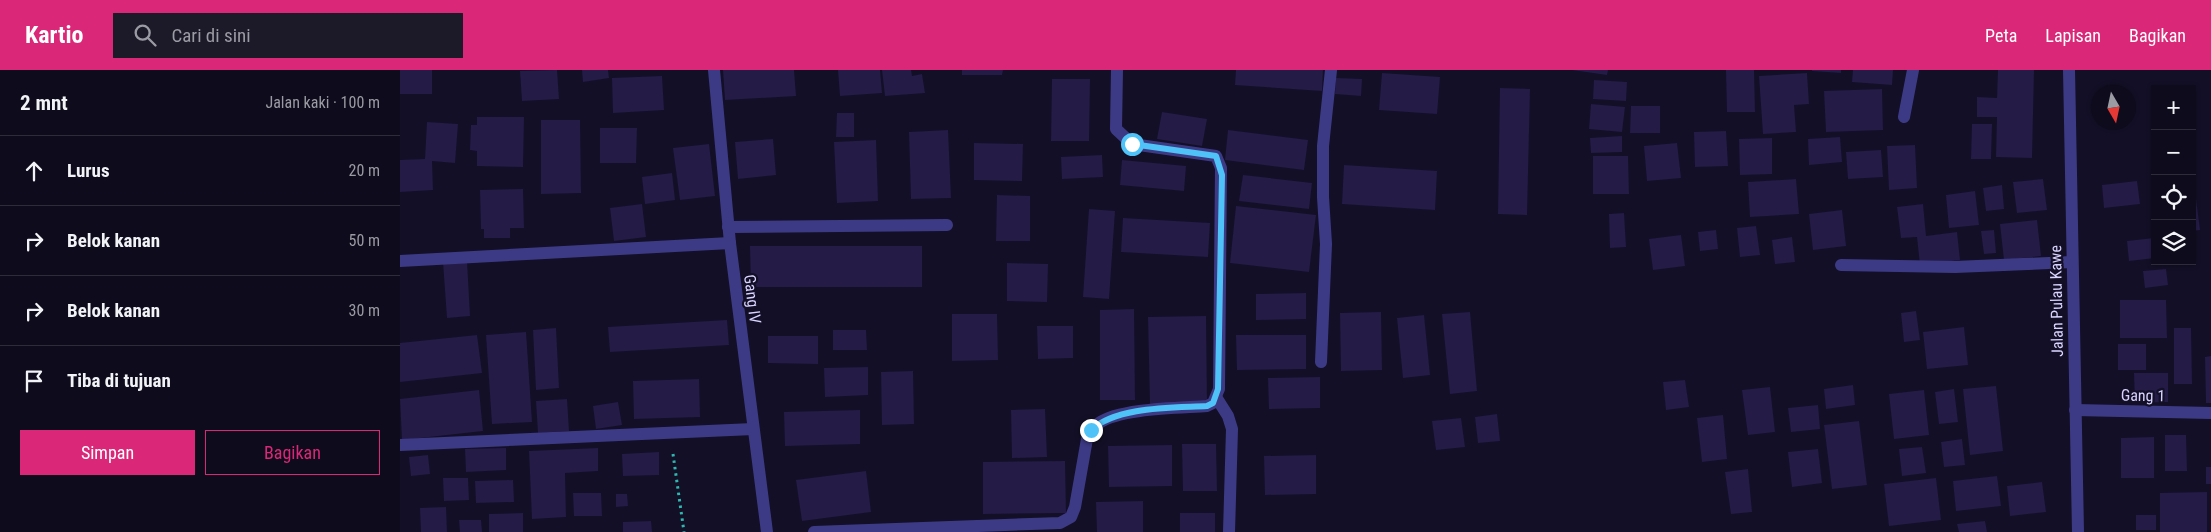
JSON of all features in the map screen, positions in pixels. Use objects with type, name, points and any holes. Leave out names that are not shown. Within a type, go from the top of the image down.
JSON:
[{"type":"street","name":"Gang IV","points":[[714,70],[728,227],[767,532]]},
{"type":"street","points":[[814,532],[1009,529],[1060,523],[1071,516],[1076,507],[1087,439],[1091,430],[1100,422],[1114,416],[1137,412],[1207,406],[1213,403],[1216,398],[1219,379],[1221,168],[1216,156],[1132,144],[1124,138],[1116,129],[1117,70]]},
{"type":"street","points":[[1321,362],[1326,244],[1322,197],[1323,146],[1331,70]]},
{"type":"street","points":[[1904,117],[1912,70]]},
{"type":"street","name":"Jalan Pulau Kawe","points":[[2069,70],[2078,532]]},
{"type":"street","points":[[728,227],[947,225]]},
{"type":"street","points":[[400,261],[730,243]]},
{"type":"street","points":[[1841,265],[1954,267],[2072,262]]},
{"type":"street","points":[[1216,398],[1228,416],[1232,429],[1229,532]]},
{"type":"street","name":"Gang 1","points":[[2075,410],[2211,413]]},
{"type":"street","points":[[400,445],[753,429]]},
{"type":"path","points":[[670,434],[684,532]]},
{"type":"building","points":[[400,70],[432,70],[432,94],[400,94]]},
{"type":"building","points":[[557,70],[559,99],[522,101],[520,71]]},
{"type":"building","points":[[582,70],[608,70],[609,78],[583,82]]},
{"type":"building","points":[[723,70],[794,70],[796,96],[725,100]]},
{"type":"building","points":[[838,70],[880,70],[882,93],[840,96]]},
{"type":"building","points":[[882,70],[911,70],[912,76],[922,74],[925,93],[885,96]]},
{"type":"building","points":[[962,70],[1003,70],[1002,75],[962,75]]},
{"type":"building","points":[[1236,70],[1323,70],[1322,91],[1235,85]]},
{"type":"building","points":[[1572,70],[1608,70],[1607,75]]},
{"type":"building","points":[[1726,70],[1754,70],[1755,112],[1727,112]]},
{"type":"building","points":[[1841,70],[1841,73],[1812,71]]},
{"type":"building","points":[[1853,70],[1893,70],[1892,85],[1852,82]]},
{"type":"building","points":[[1998,70],[2034,70],[2032,158],[1996,157],[1997,117],[1977,117],[1977,97],[1997,98]]},
{"type":"building","points":[[1382,73],[1440,77],[1437,114],[1379,110]]},
{"type":"building","points":[[1807,73],[1809,104],[1794,105],[1796,132],[1763,134],[1759,76]]},
{"type":"building","points":[[662,76],[664,110],[613,113],[612,78]]},
{"type":"building","points":[[1336,78],[1362,79],[1361,96],[1335,94]]},
{"type":"building","points":[[1052,79],[1090,79],[1089,141],[1051,141]]},
{"type":"building","points":[[1594,80],[1627,82],[1626,101],[1593,99]]},
{"type":"building","points":[[1500,88],[1530,89],[1527,215],[1498,214]]},
{"type":"building","points":[[1882,89],[1883,130],[1826,132],[1824,91]]},
{"type":"building","points":[[1591,104],[1625,107],[1622,132],[1589,129]]},
{"type":"building","points":[[1631,106],[1660,106],[1660,133],[1630,133]]},
{"type":"building","points":[[1162,112],[1207,119],[1202,146],[1157,139]]},
{"type":"building","points":[[837,113],[854,113],[854,137],[836,137]]},
{"type":"building","points":[[477,117],[524,117],[523,167],[477,166],[477,151],[470,150],[471,125],[477,125]]},
{"type":"building","points":[[541,120],[580,120],[581,193],[541,194]]},
{"type":"building","points":[[427,122],[458,124],[455,163],[432,161],[433,190],[400,192],[400,160],[425,159]]},
{"type":"building","points":[[1972,124],[1992,124],[1991,159],[1971,159]]},
{"type":"building","points":[[600,128],[637,128],[636,163],[600,163]]},
{"type":"building","points":[[948,130],[951,198],[911,199],[909,132]]},
{"type":"building","points":[[1228,130],[1308,140],[1304,170],[1225,160]]},
{"type":"building","points":[[1726,131],[1728,166],[1695,167],[1694,132]]},
{"type":"building","points":[[1622,136],[1622,152],[1591,153],[1590,138]]},
{"type":"building","points":[[1840,137],[1842,162],[1809,165],[1808,139]]},
{"type":"building","points":[[1772,138],[1772,174],[1740,175],[1739,139]]},
{"type":"building","points":[[773,139],[776,175],[738,179],[735,142]]},
{"type":"building","points":[[876,140],[878,201],[837,203],[834,142]]},
{"type":"building","points":[[974,143],[1023,144],[1022,181],[974,180]]},
{"type":"building","points":[[1677,143],[1681,178],[1647,181],[1644,146]]},
{"type":"building","points":[[709,144],[715,196],[680,200],[673,148]]},
{"type":"building","points":[[1915,145],[1917,188],[1889,190],[1887,146]]},
{"type":"building","points":[[1881,150],[1883,177],[1848,179],[1846,152]]},
{"type":"building","points":[[1102,155],[1103,177],[1062,179],[1061,157]]},
{"type":"building","points":[[1593,156],[1628,156],[1629,194],[1593,194]]},
{"type":"building","points":[[1122,160],[1186,166],[1184,191],[1120,185]]},
{"type":"building","points":[[1344,165],[1437,171],[1435,210],[1342,204]]},
{"type":"building","points":[[672,173],[675,200],[645,204],[642,177]]},
{"type":"building","points":[[1243,175],[1312,183],[1309,209],[1239,201]]},
{"type":"building","points":[[1796,179],[1799,214],[1750,217],[1748,182]]},
{"type":"building","points":[[2043,179],[2047,210],[2017,213],[2013,182]]},
{"type":"building","points":[[2137,181],[2140,204],[2104,208],[2102,185]]},
{"type":"building","points":[[2002,185],[2004,209],[1986,211],[1983,188]]},
{"type":"building","points":[[523,189],[524,228],[510,228],[510,238],[484,238],[484,229],[481,229],[480,190]]},
{"type":"building","points":[[1975,191],[1979,225],[1949,228],[1946,195]]},
{"type":"building","points":[[997,195],[1030,196],[1030,241],[996,241]]},
{"type":"building","points":[[2196,199],[2200,230],[2196,230]]},
{"type":"building","points":[[642,204],[646,237],[614,241],[610,208]]},
{"type":"building","points":[[1923,204],[1926,236],[1957,232],[1960,260],[1920,265],[1917,237],[1901,238],[1897,207]]},
{"type":"building","points":[[1236,206],[1316,215],[1309,272],[1230,263]]},
{"type":"building","points":[[1089,209],[1115,211],[1109,299],[1083,297]]},
{"type":"building","points":[[1842,210],[1846,246],[1813,250],[1809,214]]},
{"type":"building","points":[[1624,213],[1626,247],[1610,248],[1609,214]]},
{"type":"building","points":[[1123,218],[1210,223],[1208,257],[1121,252]]},
{"type":"building","points":[[2037,220],[2041,256],[2004,260],[2000,224]]},
{"type":"building","points":[[1756,226],[1760,255],[1740,257],[1737,228]]},
{"type":"building","points":[[1716,230],[1718,249],[1700,251],[1698,232]]},
{"type":"building","points":[[1994,230],[1996,253],[1984,254],[1981,231]]},
{"type":"building","points":[[1681,235],[1685,266],[1653,270],[1649,239]]},
{"type":"building","points":[[1792,237],[1795,262],[1775,264],[1772,240]]},
{"type":"building","points":[[2151,238],[2151,258],[2129,261],[2127,241]]},
{"type":"building","points":[[750,246],[922,246],[922,287],[751,287]]},
{"type":"building","points":[[467,261],[470,316],[447,318],[443,262]]},
{"type":"building","points":[[1007,263],[1048,264],[1047,302],[1007,301]]},
{"type":"building","points":[[2166,269],[2168,285],[2145,288],[2143,271]]},
{"type":"building","points":[[1306,293],[1306,319],[1256,320],[1256,294]]},
{"type":"building","points":[[2120,300],[2166,300],[2167,338],[2120,338]]},
{"type":"building","points":[[1134,309],[1135,400],[1100,400],[1100,310]]},
{"type":"building","points":[[1916,311],[1920,340],[1904,342],[1901,313]]},
{"type":"building","points":[[1381,312],[1382,370],[1341,371],[1340,313]]},
{"type":"building","points":[[1470,312],[1477,391],[1450,394],[1442,314]]},
{"type":"building","points":[[952,314],[997,314],[998,360],[952,361]]},
{"type":"building","points":[[1424,315],[1430,375],[1403,378],[1397,318]]},
{"type":"building","points":[[1206,316],[1207,403],[1150,404],[1148,317]]},
{"type":"building","points":[[727,320],[729,345],[610,352],[608,327]]},
{"type":"building","points":[[1037,326],[1073,326],[1073,358],[1038,359]]},
{"type":"building","points":[[1964,327],[1968,365],[1927,369],[1923,332]]},
{"type":"building","points":[[556,328],[559,388],[536,390],[533,330]]},
{"type":"building","points":[[2174,328],[2191,328],[2192,384],[2174,384]]},
{"type":"building","points":[[833,330],[866,330],[867,350],[833,350]]},
{"type":"building","points":[[526,332],[532,422],[492,424],[486,335]]},
{"type":"building","points":[[477,335],[482,373],[400,382],[400,343]]},
{"type":"building","points":[[1236,335],[1306,335],[1306,369],[1237,370]]},
{"type":"building","points":[[768,336],[818,336],[818,364],[768,363]]},
{"type":"building","points":[[2118,344],[2146,344],[2146,370],[2118,370]]},
{"type":"building","points":[[2211,356],[2211,403],[2206,403],[2205,357]]},
{"type":"building","points":[[868,367],[868,395],[825,397],[824,368]]},
{"type":"building","points":[[913,371],[914,424],[882,425],[881,372]]},
{"type":"building","points":[[2134,373],[2168,373],[2168,402],[2135,403]]},
{"type":"building","points":[[1320,377],[1320,408],[1269,409],[1268,378]]},
{"type":"building","points":[[699,379],[700,417],[634,419],[633,381]]},
{"type":"building","points":[[1685,380],[1689,407],[1666,410],[1663,382]]},
{"type":"building","points":[[1853,385],[1855,405],[1826,409],[1824,389]]},
{"type":"building","points":[[1996,386],[2003,451],[1970,455],[1963,389]]},
{"type":"building","points":[[1770,387],[1775,432],[1748,435],[1742,390]]},
{"type":"building","points":[[1954,389],[1958,422],[1939,424],[1935,392]]},
{"type":"building","points":[[479,390],[483,431],[402,440],[400,399]]},
{"type":"building","points":[[1924,390],[1929,435],[1894,439],[1889,394]]},
{"type":"building","points":[[567,399],[569,431],[538,433],[536,401]]},
{"type":"building","points":[[618,402],[622,425],[596,429],[593,406]]},
{"type":"building","points":[[1818,405],[1820,429],[1791,432],[1788,408]]},
{"type":"building","points":[[1045,409],[1047,457],[1012,458],[1011,410]]},
{"type":"building","points":[[860,410],[860,444],[785,446],[784,412]]},
{"type":"building","points":[[1497,414],[1500,441],[1478,443],[1475,417]]},
{"type":"building","points":[[1723,415],[1727,459],[1702,462],[1697,418]]},
{"type":"building","points":[[1461,418],[1465,447],[1436,450],[1432,421]]},
{"type":"building","points":[[1859,421],[1867,485],[1832,489],[1824,425]]},
{"type":"building","points":[[2165,435],[2186,435],[2187,471],[2165,471]]},
{"type":"building","points":[[2154,437],[2154,478],[2121,478],[2121,438]]},
{"type":"building","points":[[1962,439],[1965,465],[1944,467],[1941,442]]},
{"type":"building","points":[[1182,444],[1216,444],[1217,491],[1183,491]]},
{"type":"building","points":[[1172,445],[1172,486],[1109,487],[1108,446]]},
{"type":"building","points":[[1922,447],[1926,473],[1902,476],[1899,449]]},
{"type":"building","points":[[506,448],[506,470],[466,472],[465,449]]},
{"type":"building","points":[[598,448],[598,471],[565,473],[566,517],[532,519],[529,451]]},
{"type":"building","points":[[1818,449],[1822,483],[1792,487],[1788,452]]},
{"type":"building","points":[[659,452],[659,475],[623,476],[622,454]]},
{"type":"building","points":[[428,455],[430,474],[411,476],[409,457]]},
{"type":"building","points":[[1316,455],[1316,494],[1265,495],[1264,456]]},
{"type":"building","points":[[1065,461],[1066,513],[983,514],[983,462]]},
{"type":"building","points":[[2206,467],[2211,467],[2211,484],[2206,484]]},
{"type":"building","points":[[1748,469],[1752,512],[1731,514],[1725,472]]},
{"type":"building","points":[[866,471],[871,512],[802,521],[796,480]]},
{"type":"building","points":[[1997,476],[2001,506],[1956,511],[1953,481]]},
{"type":"building","points":[[443,478],[468,478],[469,500],[444,501]]},
{"type":"building","points":[[1936,478],[1941,520],[1889,526],[1884,484]]},
{"type":"building","points":[[513,480],[514,502],[476,503],[475,481]]},
{"type":"building","points":[[2042,482],[2046,512],[2010,516],[2007,486]]},
{"type":"building","points":[[2207,492],[2207,532],[2160,532],[2160,493]]},
{"type":"building","points":[[573,493],[601,493],[602,516],[574,516]]},
{"type":"building","points":[[616,494],[627,494],[628,506],[616,507]]},
{"type":"building","points":[[1143,501],[1143,532],[1097,532],[1096,502]]},
{"type":"building","points":[[446,507],[447,532],[421,532],[420,508]]},
{"type":"building","points":[[523,513],[523,532],[489,532],[489,514]]},
{"type":"building","points":[[1180,513],[1215,513],[1215,532],[1180,532]]},
{"type":"building","points":[[2136,515],[2156,515],[2156,530],[2136,530]]},
{"type":"building","points":[[459,520],[481,520],[482,532],[460,532]]},
{"type":"building","points":[[651,521],[652,532],[623,532],[623,522]]},
{"type":"building","points":[[1985,521],[1987,532],[1959,532],[1957,524]]},
{"type":"route","points":[[1091,430],[1100,422],[1114,416],[1137,412],[1207,406],[1213,403],[1218,389],[1222,175],[1219,162],[1216,156],[1132,144]]}]
